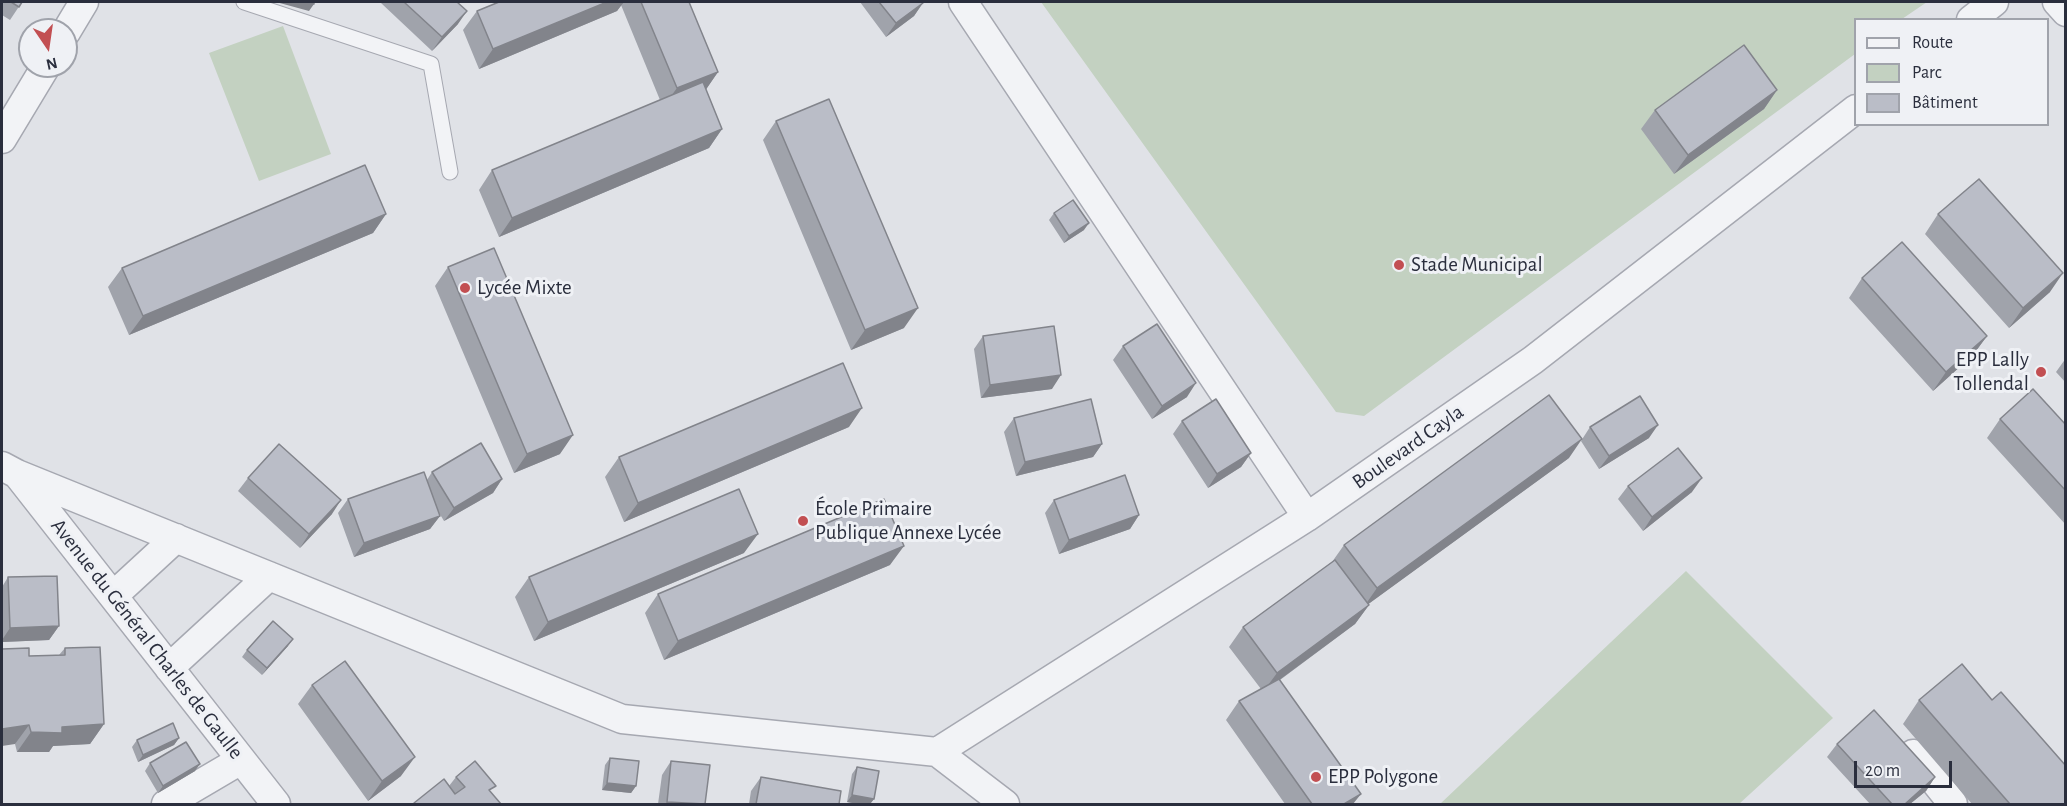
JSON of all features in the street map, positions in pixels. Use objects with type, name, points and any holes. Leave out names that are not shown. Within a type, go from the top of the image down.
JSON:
[{"type":"street","points":[[74,18],[84,2]]},
{"type":"street","points":[[963,2],[1307,517]]},
{"type":"street","points":[[1974,18],[1994,2]]},
{"type":"street","points":[[2057,2],[2066,12]]},
{"type":"street","points":[[2,139],[39,78]]},
{"type":"street","name":"Boulevard Cayla","points":[[937,752],[1307,517],[1533,360],[1854,111]]},
{"type":"street","points":[[9,470],[622,719],[937,752],[1005,804]]},
{"type":"street","name":"Avenue du Général Charles de Gaulle","points":[[9,470],[113,596],[276,804]]},
{"type":"street","points":[[113,596],[176,538]]},
{"type":"street","points":[[169,668],[269,576]]},
{"type":"street","points":[[1913,754],[1953,804]]},
{"type":"street","points":[[166,804],[241,760]]},
{"type":"lane","points":[[244,2],[431,64],[450,172]]},
{"type":"green space","name":"Stade Municipal","points":[[1041,2],[1927,2],[1903,18],[1854,18],[1854,55],[1364,416],[1336,412]]},
{"type":"green space","points":[[283,26],[331,154],[259,181],[209,53]]},
{"type":"green space","points":[[1686,571],[1833,718],[1739,804],[1440,804]]},
{"type":"building","points":[[11,2],[22,2],[19,7]]},
{"type":"building","points":[[404,2],[457,2],[467,11],[442,37]]},
{"type":"building","points":[[499,2],[607,2],[493,49],[477,11]]},
{"type":"building","points":[[641,2],[689,2],[718,72],[677,88]]},
{"type":"building","points":[[879,2],[923,2],[923,3],[896,23]]},
{"type":"building","points":[[1744,45],[1777,90],[1688,155],[1655,110]]},
{"type":"building","points":[[703,82],[722,129],[512,218],[492,170]]},
{"type":"building","points":[[829,99],[918,308],[865,330],[776,121]]},
{"type":"building","points":[[365,165],[386,214],[143,316],[122,268]]},
{"type":"building","points":[[1979,179],[2063,273],[2023,308],[1938,214]]},
{"type":"building","points":[[1073,200],[1089,223],[1069,236],[1054,213]]},
{"type":"building","points":[[1902,242],[1987,336],[1946,372],[1862,278]]},
{"type":"building","points":[[494,248],[573,435],[527,454],[448,267]]},
{"type":"building","points":[[1157,324],[1196,383],[1162,406],[1123,346]]},
{"type":"building","points":[[1054,326],[1061,375],[990,385],[983,336]]},
{"type":"building","points":[[843,363],[862,408],[638,503],[619,457]]},
{"type":"building","points":[[2033,389],[2066,425],[2066,491],[2000,419]]},
{"type":"building","points":[[1549,395],[1582,439],[1377,588],[1344,545]]},
{"type":"building","points":[[1640,396],[1658,425],[1609,456],[1590,427]]},
{"type":"building","points":[[1091,399],[1102,444],[1025,462],[1014,418]]},
{"type":"building","points":[[1216,399],[1251,453],[1217,474],[1182,421]]},
{"type":"building","points":[[481,443],[502,479],[454,508],[432,472]]},
{"type":"building","points":[[279,444],[341,500],[309,534],[248,478]]},
{"type":"building","points":[[1678,448],[1702,478],[1652,517],[1628,486]]},
{"type":"building","points":[[424,472],[440,516],[364,543],[348,499]]},
{"type":"building","points":[[1125,475],[1139,515],[1069,540],[1054,500]]},
{"type":"building","points":[[739,489],[758,534],[548,622],[529,577]]},
{"type":"building","points":[[884,499],[904,546],[678,641],[658,594]]},
{"type":"building","points":[[1335,560],[1369,605],[1277,673],[1243,627]]},
{"type":"building","points":[[57,576],[59,626],[10,628],[8,577]]},
{"type":"building","points":[[273,621],[293,639],[267,668],[247,650]]},
{"type":"building","points":[[100,647],[104,724],[62,727],[62,733],[31,732],[29,725],[2,729],[2,649],[29,648],[29,656],[65,655],[65,648]]},
{"type":"building","points":[[345,661],[415,757],[382,781],[312,685]]},
{"type":"building","points":[[1962,664],[1992,700],[2001,692],[2066,766],[2066,804],[2010,804],[1919,700]]},
{"type":"building","points":[[1279,679],[1361,794],[1344,804],[1312,804],[1239,701]]},
{"type":"building","points":[[1874,710],[1935,777],[1905,804],[1892,804],[1837,744]]},
{"type":"building","points":[[173,723],[179,738],[143,755],[137,740]]},
{"type":"building","points":[[186,742],[200,764],[163,786],[150,763]]},
{"type":"building","points":[[610,758],[639,761],[636,786],[607,783]]},
{"type":"building","points":[[475,761],[496,786],[489,790],[501,804],[414,803],[444,779],[455,794],[465,787],[456,777]]},
{"type":"building","points":[[671,761],[710,765],[705,804],[667,802]]},
{"type":"building","points":[[857,767],[879,771],[874,799],[852,795]]},
{"type":"building","points":[[761,777],[841,791],[839,804],[756,804]]},
{"type":"place","name":"Stade Municipal","points":[[1399,265]]},
{"type":"place","name":"Lycée Mixte","points":[[465,288]]},
{"type":"place","name":"EPP Lally Tollendal","points":[[2041,372]]},
{"type":"place","name":"École Primaire Publique Annexe Lycée","points":[[803,521]]},
{"type":"place","name":"EPP Polygone","points":[[1316,777]]}]
